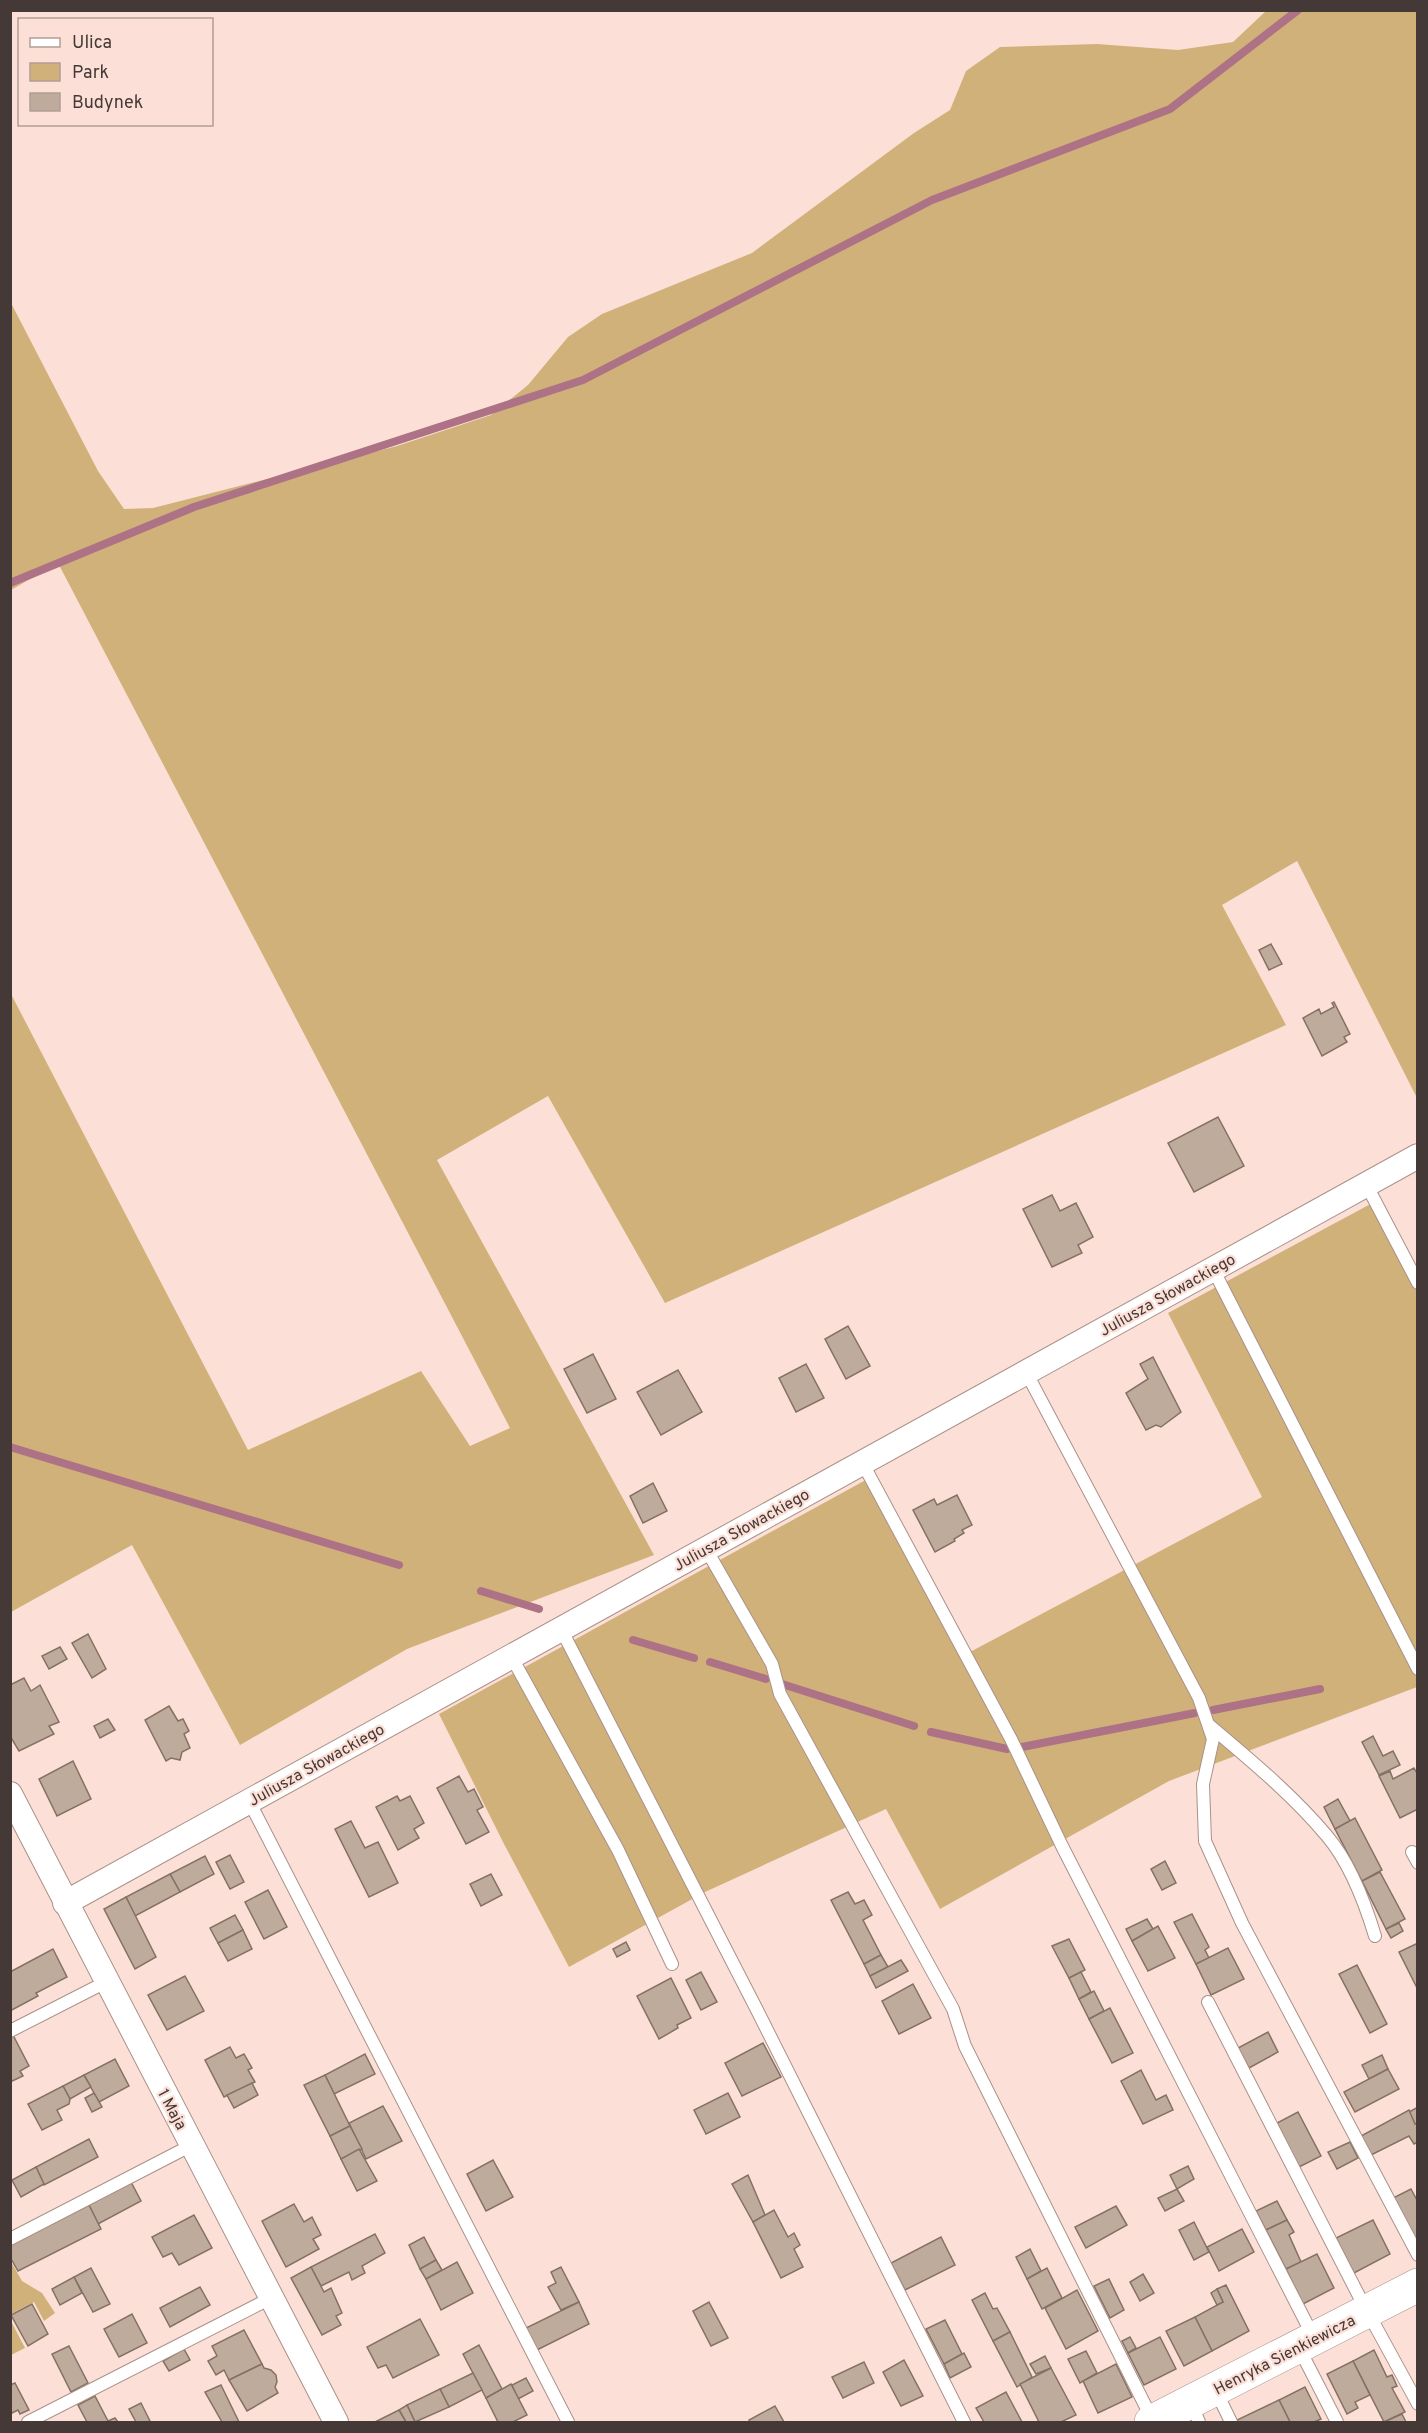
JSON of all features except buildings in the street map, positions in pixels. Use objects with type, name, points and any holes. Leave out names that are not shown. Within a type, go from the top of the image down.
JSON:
[{"type":"street","name":"Juliusza Słowackiego","points":[[65,1903],[1418,1156]]},
{"type":"street","name":"1 Maja","points":[[10,1794],[336,2422]]},
{"type":"street","name":"Henryka Sienkiewicza","points":[[1152,2422],[1201,2405],[1306,2343],[1418,2285]]},
{"type":"lane","points":[[1366,1184],[1418,1283]]},
{"type":"lane","points":[[1213,1269],[1418,1669]]},
{"type":"lane","points":[[1026,1372],[1199,1698],[1213,1739],[1203,1784],[1205,1841],[1242,1923],[1418,2255]]},
{"type":"lane","points":[[862,1462],[1011,1739],[1306,2343],[1337,2422]]},
{"type":"lane","points":[[706,1549],[772,1664],[780,1694],[953,2009],[965,2046],[1070,2251],[1152,2422]]},
{"type":"lane","points":[[561,1629],[746,1989],[964,2422]]},
{"type":"lane","points":[[511,1656],[618,1850],[672,1964]]},
{"type":"lane","points":[[1208,1724],[1265,1773],[1328,1837],[1363,1895],[1375,1936]]},
{"type":"lane","points":[[249,1801],[568,2422]]},
{"type":"lane","points":[[10,2031],[106,1982]]},
{"type":"lane","points":[[1208,2002],[1367,2311],[1418,2404]]},
{"type":"lane","points":[[10,2239],[192,2145]]},
{"type":"lane","points":[[28,2422],[271,2298]]},
{"type":"lane","points":[[1201,2405],[1231,2422]]},
{"type":"green space","points":[[1266,11],[1417,11],[1417,1098],[1297,861],[1222,905],[1286,1025],[665,1303],[548,1096],[437,1160],[654,1555],[407,1649],[240,1745],[132,1545],[11,1612],[11,994],[248,1450],[421,1371],[470,1446],[510,1428],[58,563],[11,590],[11,303],[98,471],[124,509],[153,508],[397,446],[491,415],[528,385],[568,337],[602,314],[752,253],[914,133],[950,110],[966,71],[1000,47],[1097,44],[1178,50],[1233,42]]},
{"type":"green space","points":[[1378,1200],[1417,1274],[1417,1687],[1169,1781],[940,1909],[886,1809],[705,1892],[569,1967],[439,1714],[873,1476],[970,1652],[1262,1497],[1168,1313]]},
{"type":"green space","points":[[10,2260],[22,2281],[42,2293],[55,2313],[44,2321],[34,2302],[11,2314]]},
{"type":"green space","points":[[10,2319],[25,2348],[11,2355],[10,2355]]},
{"type":"waterway","points":[[10,583],[194,507],[583,380],[932,200],[1170,109],[1298,10]]},
{"type":"waterway","points":[[10,1447],[399,1565]]},
{"type":"waterway","points":[[481,1591],[539,1609]]},
{"type":"waterway","points":[[633,1640],[694,1658]]},
{"type":"waterway","points":[[710,1662],[766,1679]]},
{"type":"waterway","points":[[782,1684],[914,1726]]},
{"type":"waterway","points":[[1213,1710],[1320,1689]]},
{"type":"waterway","points":[[1022,1747],[1195,1713]]},
{"type":"waterway","points":[[931,1732],[1007,1749]]}]
